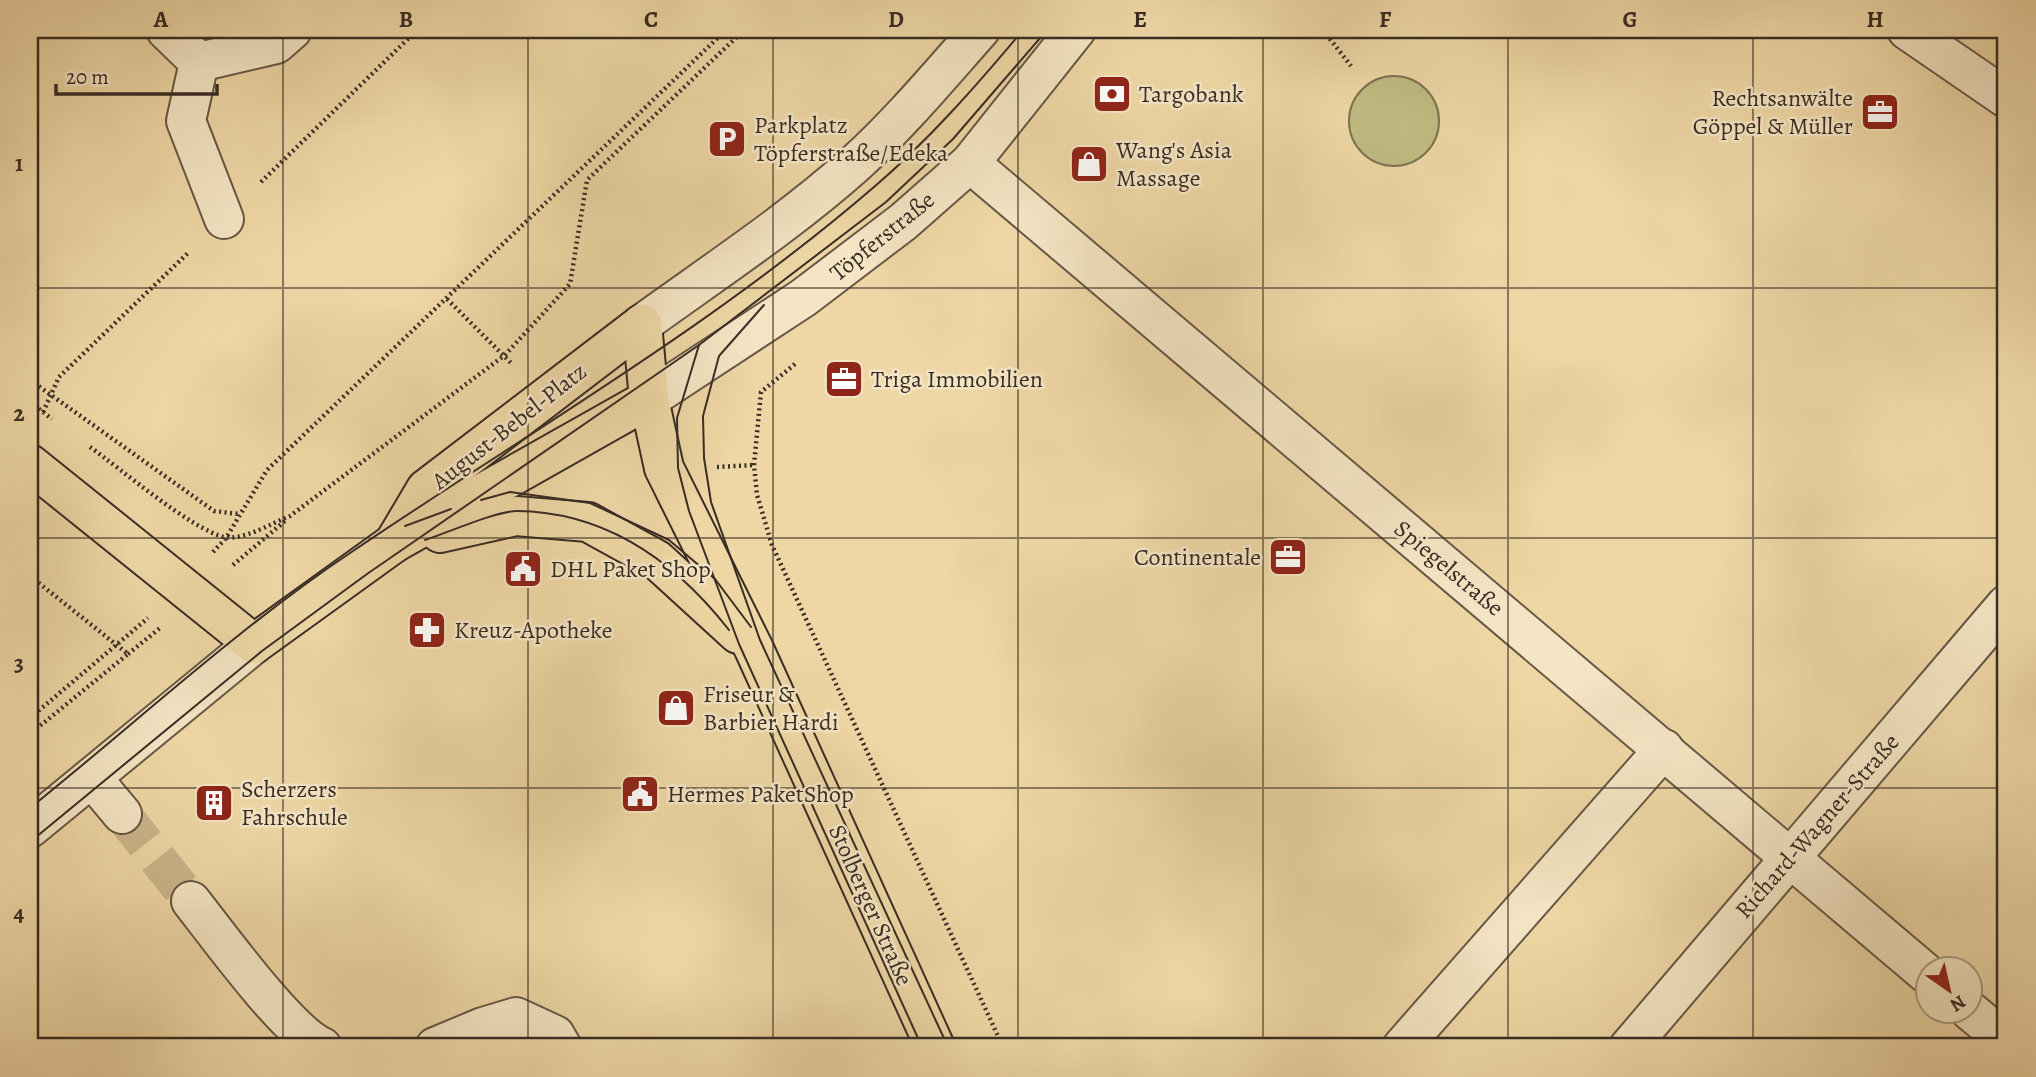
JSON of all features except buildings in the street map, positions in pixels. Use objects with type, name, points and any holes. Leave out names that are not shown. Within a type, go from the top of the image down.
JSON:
[{"type":"main road","name":"Stolberger Straße","points":[[642,324],[649,398],[664,468],[754,649],[935,1047]]},
{"type":"main road","name":"August-Bebel-Platz","points":[[397,542],[426,489],[642,324]]},
{"type":"main road","name":"August-Bebel-Platz","points":[[254,644],[397,542],[649,398]]},
{"type":"main road","points":[[30,464],[254,644]]},
{"type":"main road","name":"Stolberger Straße","points":[[397,542],[516,516],[588,522],[657,560],[754,649]]},
{"type":"street","points":[[166,30],[199,62]]},
{"type":"street","points":[[199,62],[276,44],[292,30]]},
{"type":"street","points":[[642,324],[753,244],[856,163],[913,106],[980,30]]},
{"type":"street","name":"Töpferstraße","points":[[649,398],[803,298],[903,222],[970,163],[1076,30]]},
{"type":"street","points":[[1907,30],[2006,98]]},
{"type":"street","points":[[199,62],[186,121],[223,219]]},
{"type":"street","name":"Spiegelstraße","points":[[970,163],[1913,962]]},
{"type":"street","name":"Richard-Wagner-Straße","points":[[1629,1047],[2006,605]]},
{"type":"street","name":"August-Bebel-Platz","points":[[30,828],[254,644]]},
{"type":"street","points":[[1402,1047],[1664,749]]},
{"type":"street","points":[[92,778],[122,814]]},
{"type":"street","points":[[191,901],[279,1008],[314,1043],[323,1047]]},
{"type":"street","points":[[435,1047],[516,1017],[555,1035],[562,1047]]},
{"type":"street","points":[[1983,1022],[2006,1041]]},
{"type":"path","points":[[30,718],[117,646],[182,587],[226,538],[267,470],[726,30]]},
{"type":"path","points":[[85,442],[199,526],[226,538],[252,532],[290,516],[505,355],[570,284],[587,180],[744,30]]},
{"type":"path","points":[[1323,30],[1351,66]]},
{"type":"path","points":[[803,357],[761,392],[754,465],[757,495],[772,545],[1003,1047]]},
{"type":"path","points":[[30,380],[214,511],[239,514]]},
{"type":"path","points":[[30,402],[54,420]]},
{"type":"path","points":[[30,576],[128,654],[30,734]]},
{"type":"shaded area","points":[[1394,76],[1411,79],[1426,89],[1436,104],[1439,121],[1436,138],[1426,153],[1411,163],[1394,166],[1377,163],[1362,153],[1352,138],[1349,121],[1352,104],[1362,89],[1377,79]]},
{"type":"tunnel","points":[[122,814],[191,901]]},
{"type":"tram line","points":[[30,808],[229,643],[311,580],[685,332],[813,238],[914,151],[1023,30]]},
{"type":"tram line","points":[[30,842],[262,651],[367,574],[699,345],[886,202],[953,139],[1047,30]]},
{"type":"tram line","points":[[764,305],[719,356],[703,416],[704,458],[711,502],[760,640],[948,1047]]},
{"type":"tram line","points":[[699,345],[677,418],[678,468],[689,511],[739,644],[922,1047]]},
{"type":"tram line","points":[[481,500],[510,492],[590,503],[669,540],[715,579],[751,627]]},
{"type":"tram line","points":[[405,526],[451,509]]},
{"type":"tram line","points":[[425,540],[508,512],[550,514],[580,520],[609,531],[662,562],[686,582],[729,630]]},
{"type":"place","name":"Targobank","points":[[1112,94]]},
{"type":"place","name":"Rechtsanwälte Göppel & Müller","points":[[1880,112]]},
{"type":"place","name":"Parkplatz Töpferstraße/Edeka","points":[[727,139]]},
{"type":"place","name":"Wang's Asia Massage","points":[[1089,164]]},
{"type":"place","name":"Triga Immobilien","points":[[844,379]]},
{"type":"place","name":"Continentale","points":[[1288,557]]},
{"type":"place","name":"DHL Paket Shop","points":[[523,569]]},
{"type":"place","name":"Kreuz-Apotheke","points":[[427,630]]},
{"type":"place","name":"Friseur & Barbier Hardi","points":[[676,708]]},
{"type":"place","name":"Hermes PaketShop","points":[[640,794]]},
{"type":"place","name":"Scherzers Fahrschule","points":[[214,803]]}]
